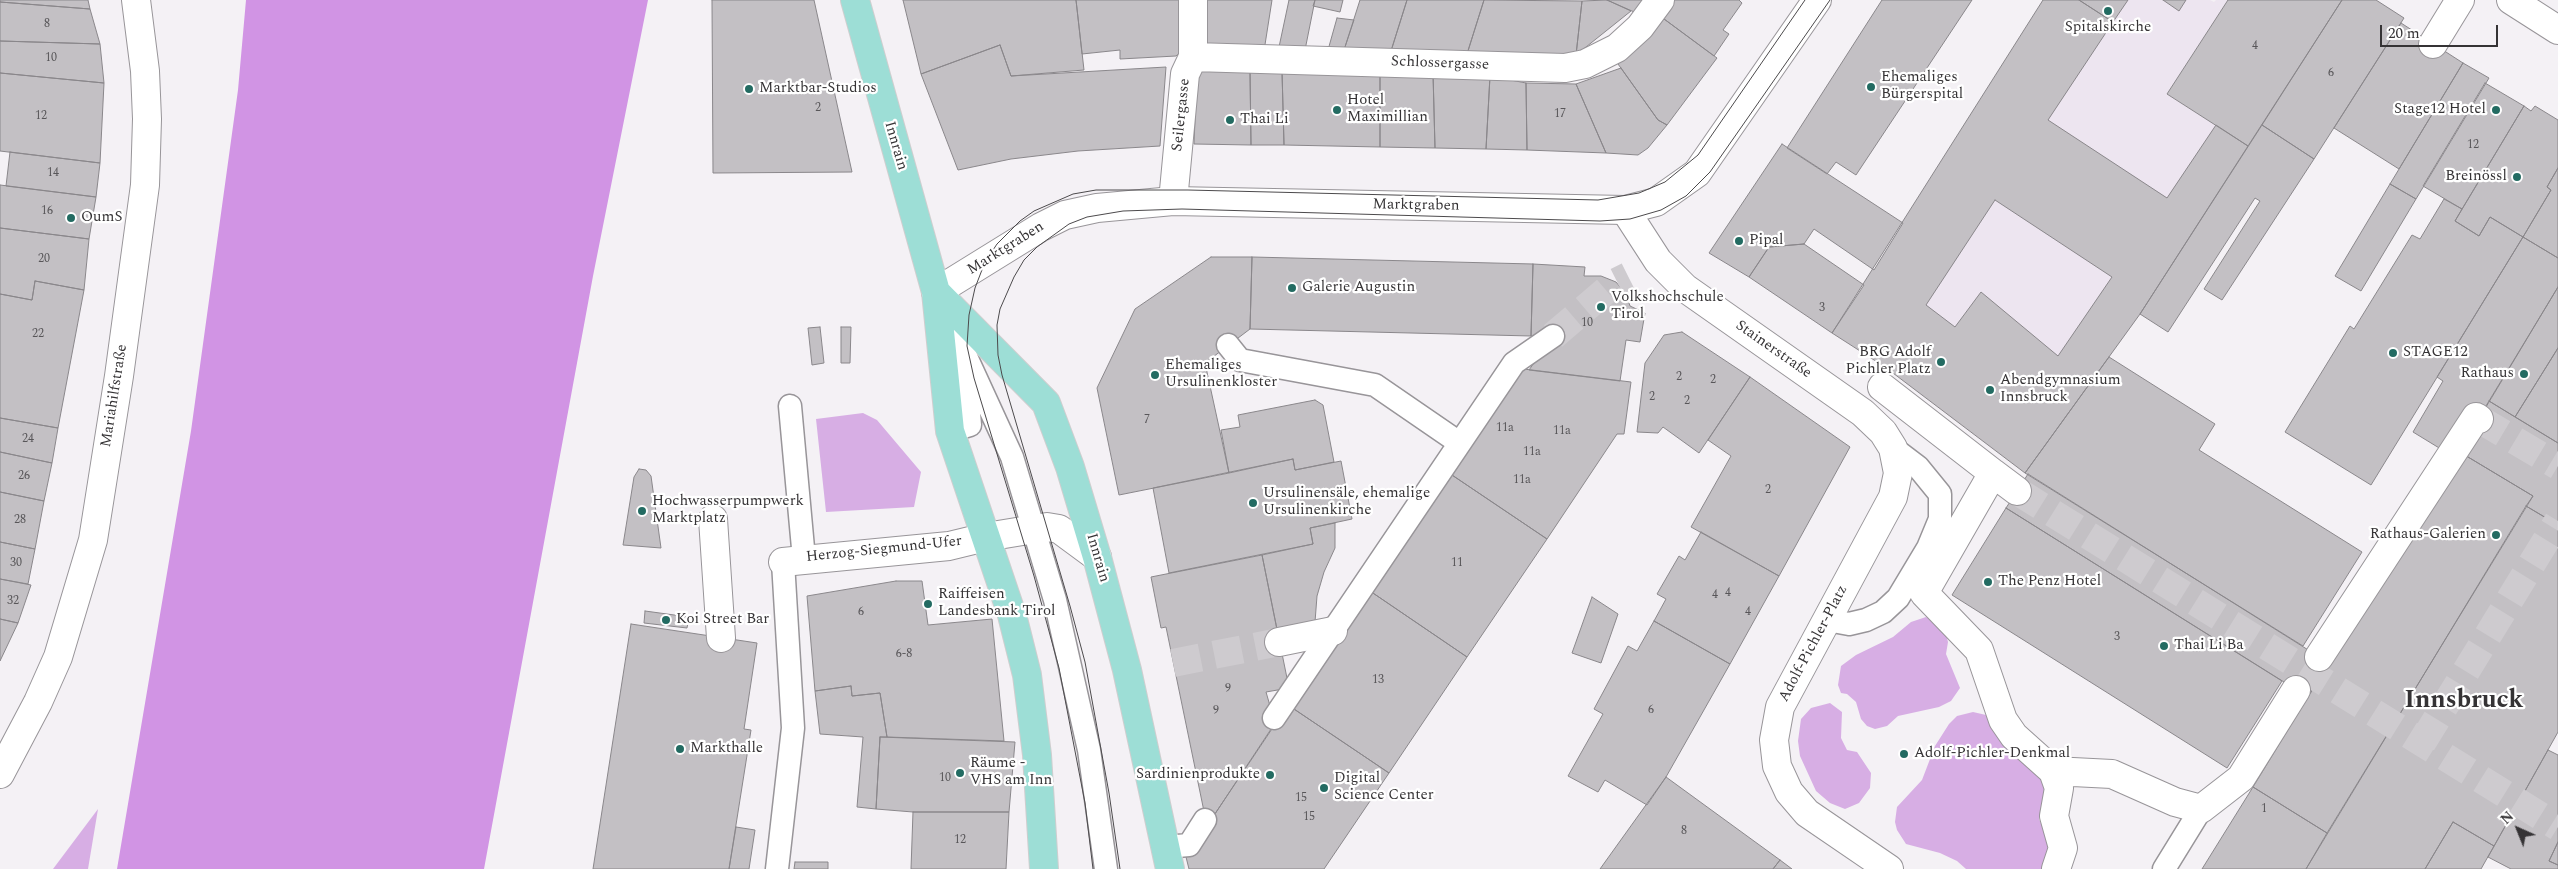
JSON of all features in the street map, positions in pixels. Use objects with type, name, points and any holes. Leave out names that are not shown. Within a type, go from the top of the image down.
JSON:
[{"type":"main road","name":"Innrain","points":[[855,0],[936,292],[950,431],[1012,615],[1027,675],[1037,755],[1044,869]]},
{"type":"main road","name":"Innrain","points":[[936,292],[1046,404],[1070,467],[1097,557],[1127,670],[1168,858]]},
{"type":"street","name":"Mariahilfstraße","points":[[0,774],[38,702],[58,657],[93,540],[119,376],[145,185],[147,110],[145,71],[136,0]]},
{"type":"street","name":"Seilergasse","points":[[1173,201],[1185,74],[1194,58],[1193,0]]},
{"type":"street","name":"Schlossergasse","points":[[1194,58],[1565,68],[1585,64],[1617,48],[1640,27],[1660,0]]},
{"type":"street","name":"Marktgraben","points":[[936,292],[1065,214],[1097,208],[1173,201],[1625,210],[1656,202],[1697,174],[1817,0]]},
{"type":"street","points":[[2433,44],[2460,0]]},
{"type":"street","points":[[2511,0],[2558,30]]},
{"type":"street","name":"Stainerstraße","points":[[1625,210],[1658,261],[1685,288],[1863,413],[1883,432],[1893,448],[1898,473],[1893,497]]},
{"type":"street","points":[[1882,387],[2017,491]]},
{"type":"street","points":[[2319,657],[2476,417],[2479,419]]},
{"type":"street","points":[[1993,473],[1924,593],[1979,650],[2003,720],[2014,736],[2053,771],[2059,788],[2054,816],[2063,848],[2056,869]]},
{"type":"street","name":"Adolf-Pichler-Platz","points":[[1889,869],[1807,813],[1789,792],[1777,766],[1774,740],[1780,707],[1893,497]]},
{"type":"street","points":[[713,520],[720,638]]},
{"type":"street","name":"Herzog-Siegmund-Ufer","points":[[794,560],[949,546],[986,537],[1047,527],[1059,529],[1097,557]]},
{"type":"street","points":[[1280,642],[1333,631]]},
{"type":"street","points":[[2053,771],[2112,774],[2175,802],[2201,809],[2241,778],[2296,690]]},
{"type":"lane","points":[[936,292],[1012,457],[1055,600],[1089,750],[1106,869]]},
{"type":"lane","points":[[1274,718],[1458,442],[1514,363],[1553,336]]},
{"type":"lane","points":[[1228,345],[1240,360],[1375,385],[1458,442]]},
{"type":"lane","points":[[950,431],[970,425],[963,350]]},
{"type":"lane","points":[[778,869],[793,728],[794,560],[790,406]]},
{"type":"lane","points":[[1827,620],[1849,624],[1866,620],[1884,612],[1898,598],[1928,548],[1940,520],[1940,494],[1918,467],[1893,448]]},
{"type":"lane","points":[[2164,869],[2201,809]]},
{"type":"lane","points":[[1168,858],[1189,845],[1205,820]]},
{"type":"shaded area","points":[[246,0],[648,0],[593,276],[484,869],[117,869],[191,431],[238,90]]},
{"type":"shaded area","points":[[2128,0],[2163,0],[2179,10],[2186,0],[2210,0],[2214,2],[2216,0],[2228,0],[2167,94],[2248,146],[2140,314],[2025,473],[1874,270]]},
{"type":"shaded area","points":[[863,413],[877,420],[921,472],[914,507],[826,512],[816,419]]},
{"type":"shaded area","points":[[1926,617],[1944,627],[1948,642],[1946,654],[1960,688],[1951,701],[1939,707],[1898,716],[1887,726],[1875,729],[1867,726],[1861,719],[1856,702],[1847,694],[1841,693],[1838,685],[1841,666],[1856,655],[1893,637],[1911,622]]},
{"type":"shaded area","points":[[1830,703],[1842,712],[1841,738],[1847,750],[1857,752],[1871,773],[1870,788],[1859,803],[1845,809],[1830,803],[1816,791],[1800,756],[1798,741],[1801,719],[1811,708]]},
{"type":"shaded area","points":[[1973,712],[1986,715],[1997,725],[2012,755],[2034,767],[2048,786],[2039,819],[2054,853],[2044,869],[1966,869],[1957,861],[1940,853],[1906,844],[1897,830],[1895,822],[1897,807],[1922,780],[1935,746],[1949,724],[1957,716]]},
{"type":"shaded area","points":[[98,809],[88,869],[53,869]]},
{"type":"building","points":[[0,0],[88,0],[90,9],[0,2]]},
{"type":"building","points":[[712,0],[814,0],[852,172],[713,173]]},
{"type":"building","points":[[903,0],[1076,0],[1084,70],[1011,76],[1000,45],[921,74]]},
{"type":"building","points":[[1076,0],[1186,0],[1188,46],[1176,56],[1120,59],[1120,50],[1082,54]]},
{"type":"building","points":[[1207,0],[1272,0],[1264,51],[1206,51]]},
{"type":"building","points":[[1289,0],[1315,0],[1305,50],[1279,47]]},
{"type":"building","points":[[1315,0],[1343,0],[1340,12],[1313,6]]},
{"type":"building","points":[[1360,0],[1407,0],[1391,51],[1344,50]]},
{"type":"building","points":[[1407,0],[1484,0],[1467,54],[1391,51]]},
{"type":"building","points":[[1484,0],[1582,1],[1576,55],[1467,54]]},
{"type":"building","points":[[1607,0],[1651,0],[1641,15]]},
{"type":"building","points":[[1607,0],[1631,11],[1576,55],[1582,1]]},
{"type":"building","points":[[1670,0],[1739,0],[1742,3],[1723,30],[1729,34],[1714,56],[1660,16]]},
{"type":"building","name":"Ehemaliges Bürgerspital","points":[[1882,0],[1972,0],[1856,175],[1836,162],[1827,174],[1787,148]]},
{"type":"building","points":[[2043,0],[2079,0],[2113,22],[2048,120],[2167,198],[2216,125],[2248,146],[2140,314],[2025,473],[1885,367],[1832,333]],"holes":[[[1995,200],[2112,277],[2058,356],[1981,292],[1955,327],[1926,305]]]},
{"type":"building","name":"Spitalskirche","points":[[2079,0],[2128,0],[2113,22]]},
{"type":"building","name":"Spitalskirche","points":[[2163,0],[2186,0],[2179,11]]},
{"type":"building","points":[[2228,0],[2342,0],[2248,146],[2167,94]]},
{"type":"building","points":[[2342,0],[2376,0],[2404,18],[2314,159],[2262,125]]},
{"type":"building","points":[[0,2],[90,9],[100,44],[0,41]]},
{"type":"building","points":[[1660,16],[1717,58],[1667,125],[1658,120],[1618,64]]},
{"type":"building","points":[[1337,18],[1354,20],[1344,50],[1328,50]]},
{"type":"building","points":[[2401,23],[2463,63],[2399,169],[2334,128]]},
{"type":"building","points":[[0,41],[100,44],[104,83],[0,73]]},
{"type":"building","points":[[1000,45],[1011,76],[1166,67],[1160,146],[1078,151],[1011,159],[958,170],[921,74]]},
{"type":"building","points":[[2463,63],[2489,78],[2416,199],[2390,184]]},
{"type":"building","points":[[1621,68],[1658,120],[1667,125],[1648,148],[1638,155],[1606,153],[1576,84]]},
{"type":"building","points":[[1197,69],[1250,71],[1251,145],[1194,144]]},
{"type":"building","points":[[1250,71],[1282,71],[1284,145],[1251,145]]},
{"type":"building","points":[[1282,71],[1380,71],[1380,147],[1284,145]]},
{"type":"building","points":[[1380,71],[1433,73],[1435,148],[1380,147]]},
{"type":"building","points":[[0,73],[104,83],[100,163],[0,151]]},
{"type":"building","points":[[1433,73],[1490,76],[1486,149],[1435,148]]},
{"type":"building","points":[[1490,76],[1526,83],[1527,150],[1486,149]]},
{"type":"building","points":[[1526,83],[1576,84],[1606,153],[1527,150]]},
{"type":"building","name":"Breinössl","points":[[2485,83],[2524,106],[2462,209],[2423,186]]},
{"type":"building","name":"Breinössl","points":[[2524,106],[2531,111],[2535,106],[2558,120],[2558,168],[2547,187],[2551,190],[2523,237],[2490,217],[2479,236],[2455,221]]},
{"type":"building","points":[[2262,125],[2314,159],[2222,300],[2204,289],[2260,201],[2255,198],[2168,332],[2140,314]]},
{"type":"building","points":[[1782,144],[1903,223],[1874,270],[1814,229],[1804,244],[1769,247],[1749,277],[1709,253]]},
{"type":"building","points":[[10,152],[100,163],[96,197],[6,186]]},
{"type":"building","points":[[2558,168],[2558,258],[2523,237],[2551,190],[2547,187]]},
{"type":"building","points":[[2390,184],[2416,199],[2361,291],[2335,276]]},
{"type":"building","points":[[0,185],[96,197],[89,239],[0,228]]},
{"type":"building","name":"STAGE12","points":[[2444,199],[2462,209],[2455,221],[2479,236],[2490,217],[2523,237],[2371,485],[2285,432],[2350,326],[2354,329],[2412,235],[2420,239]]},
{"type":"building","points":[[0,228],[89,239],[84,290],[35,281],[32,300],[0,294]]},
{"type":"building","points":[[2523,237],[2558,258],[2558,287],[2486,407],[2479,403],[2449,454],[2413,432],[2443,381],[2437,377]]},
{"type":"building","points":[[1804,244],[1864,285],[1832,333],[1749,277],[1769,247]]},
{"type":"building","name":"Ehemaliges Ursulinenkloster","points":[[1211,257],[1252,257],[1250,329],[1205,363],[1229,473],[1119,495],[1097,388],[1135,309]]},
{"type":"building","points":[[1252,257],[1533,264],[1531,336],[1250,329]]},
{"type":"building","points":[[1533,264],[1585,267],[1584,276],[1601,276],[1616,282],[1626,294],[1630,306],[1645,313],[1640,342],[1626,340],[1620,381],[1529,370],[1553,336],[1531,336]]},
{"type":"building","points":[[35,281],[84,290],[58,428],[0,418],[0,294],[32,300]]},
{"type":"building","name":"Rathaus","points":[[2558,287],[2558,348],[2515,417],[2489,401]]},
{"type":"building","points":[[820,327],[824,363],[812,365],[808,328]]},
{"type":"building","points":[[841,327],[851,327],[850,363],[841,363]]},
{"type":"building","points":[[1682,332],[1750,377],[1699,453],[1663,427],[1658,433],[1637,432],[1645,363],[1664,335]]},
{"type":"building","points":[[2558,348],[2558,443],[2515,417]]},
{"type":"building","points":[[2109,357],[2215,424],[2199,450],[2362,552],[2303,646],[2025,473]]},
{"type":"building","points":[[1515,368],[1631,382],[1624,434],[1617,434],[1547,539],[1446,471]]},
{"type":"building","points":[[1750,377],[1850,447],[1779,576],[1691,527],[1731,456],[1708,440]]},
{"type":"building","points":[[1315,400],[1323,405],[1334,462],[1295,470],[1293,459],[1229,473],[1221,430],[1240,427],[1238,415]]},
{"type":"building","points":[[2489,401],[2558,443],[2558,525],[2526,506],[2533,496],[2458,451]]},
{"type":"building","points":[[0,418],[58,428],[52,463],[0,452]]},
{"type":"building","points":[[2458,451],[2533,496],[2327,833],[2253,787]]},
{"type":"building","points":[[0,452],[52,463],[44,501],[0,492]]},
{"type":"building","name":"Ursulinensäle, ehemalige Ursulinenkirche","points":[[1293,459],[1295,470],[1341,461],[1352,519],[1310,528],[1313,544],[1169,573],[1153,488]]},
{"type":"building","name":"Hochwasserpumpwerk Marktplatz","points":[[639,469],[646,470],[651,476],[661,548],[623,545],[634,477]]},
{"type":"building","points":[[1446,471],[1547,539],[1467,657],[1367,589]]},
{"type":"building","points":[[2028,474],[2329,663],[2308,697],[2006,508]]},
{"type":"building","points":[[0,492],[44,501],[35,549],[0,542]]},
{"type":"building","points":[[2526,506],[2558,525],[2558,732],[2494,846],[2453,822],[2425,869],[2306,869]]},
{"type":"building","points":[[2006,508],[2282,681],[2227,768],[1952,595]]},
{"type":"building","points":[[1335,523],[1335,548],[1324,572],[1317,596],[1315,622],[1277,630],[1262,555],[1313,544],[1310,528]]},
{"type":"building","points":[[1701,532],[1779,576],[1730,664],[1654,621],[1666,599],[1657,594],[1679,556],[1685,560]]},
{"type":"building","points":[[0,542],[35,549],[28,584],[0,579]]},
{"type":"building","points":[[1262,555],[1289,688],[1266,692],[1275,723],[1207,826],[1166,627],[1161,628],[1151,577]]},
{"type":"building","points":[[0,579],[31,585],[18,623],[0,619]]},
{"type":"building","points":[[896,581],[922,581],[928,625],[992,619],[1004,741],[887,737],[880,693],[852,696],[851,686],[815,691],[807,596]]},
{"type":"building","points":[[1367,589],[1467,657],[1389,773],[1288,705]]},
{"type":"building","points":[[1592,597],[1618,614],[1601,663],[1572,653]]},
{"type":"building","name":"Koi Street Bar","points":[[645,611],[689,617],[687,628],[644,623]]},
{"type":"building","points":[[0,619],[18,623],[0,661]]},
{"type":"building","points":[[1654,621],[1730,664],[1666,777],[1647,805],[1605,780],[1598,792],[1568,776],[1603,714],[1594,709],[1628,646],[1637,651]]},
{"type":"building","name":"Markthalle","points":[[631,624],[757,643],[744,729],[751,730],[729,869],[593,869]]},
{"type":"building","points":[[851,686],[852,696],[880,693],[887,737],[880,737],[876,809],[857,807],[863,737],[820,734],[815,691]]},
{"type":"building","points":[[1288,705],[1389,773],[1324,869],[1189,869],[1186,857]]},
{"type":"building","points":[[880,737],[1015,742],[1009,812],[913,812],[876,809]]},
{"type":"building","points":[[2548,750],[2558,755],[2558,842],[2549,861],[2558,865],[2558,869],[2511,869],[2488,857]]},
{"type":"building","points":[[1666,777],[1780,860],[1773,869],[1600,869]]},
{"type":"building","points":[[2253,787],[2327,833],[2306,869],[2202,869]]},
{"type":"building","points":[[913,812],[1009,812],[1006,869],[911,869]]},
{"type":"building","points":[[2453,822],[2494,846],[2481,869],[2425,869]]},
{"type":"building","points":[[736,827],[755,830],[749,869],[729,869]]},
{"type":"building","points":[[2558,842],[2558,865],[2549,861]]},
{"type":"building","points":[[1780,860],[1792,869],[1773,869]]},
{"type":"building","points":[[795,862],[828,862],[828,869],[794,869]]},
{"type":"tunnel","points":[[1553,336],[1616,282],[1628,276]]},
{"type":"tunnel","points":[[2479,419],[2558,466]]},
{"type":"tunnel","points":[[2017,491],[2558,827]]},
{"type":"tunnel","points":[[2422,743],[2558,521]]},
{"type":"tunnel","points":[[1173,663],[1279,642]]},
{"type":"tram line","points":[[1093,869],[1085,803],[1059,668],[1034,576],[974,378],[967,346],[969,315],[975,288],[985,262],[997,244],[1020,221],[1034,211],[1073,194],[1096,190],[1188,190],[1598,200],[1639,193],[1665,182],[1698,155],[1805,0]]},
{"type":"tram line","points":[[1120,869],[1109,793],[1085,662],[1002,375],[998,355],[997,325],[1000,309],[1014,277],[1024,260],[1037,247],[1069,224],[1087,217],[1123,211],[1182,209],[1600,221],[1630,219],[1661,210],[1686,196],[1710,172],[1830,0]]},
{"type":"place","name":"Spitalskirche","points":[[2108,11]]},
{"type":"place","name":"Ehemaliges Bürgerspital","points":[[1871,87]]},
{"type":"place","name":"Marktbar-Studios","points":[[749,89]]},
{"type":"place","name":"Hotel Maximillian","points":[[1337,110]]},
{"type":"place","name":"Stage12 Hotel","points":[[2496,110]]},
{"type":"place","name":"Thai Li","points":[[1230,120]]},
{"type":"place","name":"Breinössl","points":[[2517,177]]},
{"type":"place","name":"OumS","points":[[71,218]]},
{"type":"place","name":"Pipal","points":[[1739,241]]},
{"type":"place","name":"Galerie Augustin","points":[[1292,288]]},
{"type":"place","name":"Volkshochschule Tirol","points":[[1601,307]]},
{"type":"place","name":"STAGE12","points":[[2393,353]]},
{"type":"place","name":"BRG Adolf Pichler Platz","points":[[1941,362]]},
{"type":"place","name":"Rathaus","points":[[2524,374]]},
{"type":"place","name":"Ehemaliges Ursulinenkloster","points":[[1155,375]]},
{"type":"place","name":"Abendgymnasium Innsbruck","points":[[1990,390]]},
{"type":"place","name":"Ursulinensäle, ehemalige Ursulinenkirche","points":[[1253,503]]},
{"type":"place","name":"Hochwasserpumpwerk Marktplatz","points":[[642,511]]},
{"type":"place","name":"Rathaus-Galerien","points":[[2496,535]]},
{"type":"place","name":"The Penz Hotel","points":[[1988,582]]},
{"type":"place","name":"Raiffeisen Landesbank Tirol","points":[[928,604]]},
{"type":"place","name":"Koi Street Bar","points":[[666,620]]},
{"type":"place","name":"Thai Li Ba","points":[[2164,646]]},
{"type":"place","name":"Markthalle","points":[[680,749]]},
{"type":"place","name":"Adolf-Pichler-Denkmal","points":[[1904,754]]},
{"type":"place","name":"Räume - VHS am Inn","points":[[960,773]]},
{"type":"place","name":"Sardinienprodukte","points":[[1270,775]]},
{"type":"place","name":"Digital Science Center","points":[[1324,788]]},
{"type":"district","name":"Innsbruck","points":[[2464,702]]}]
